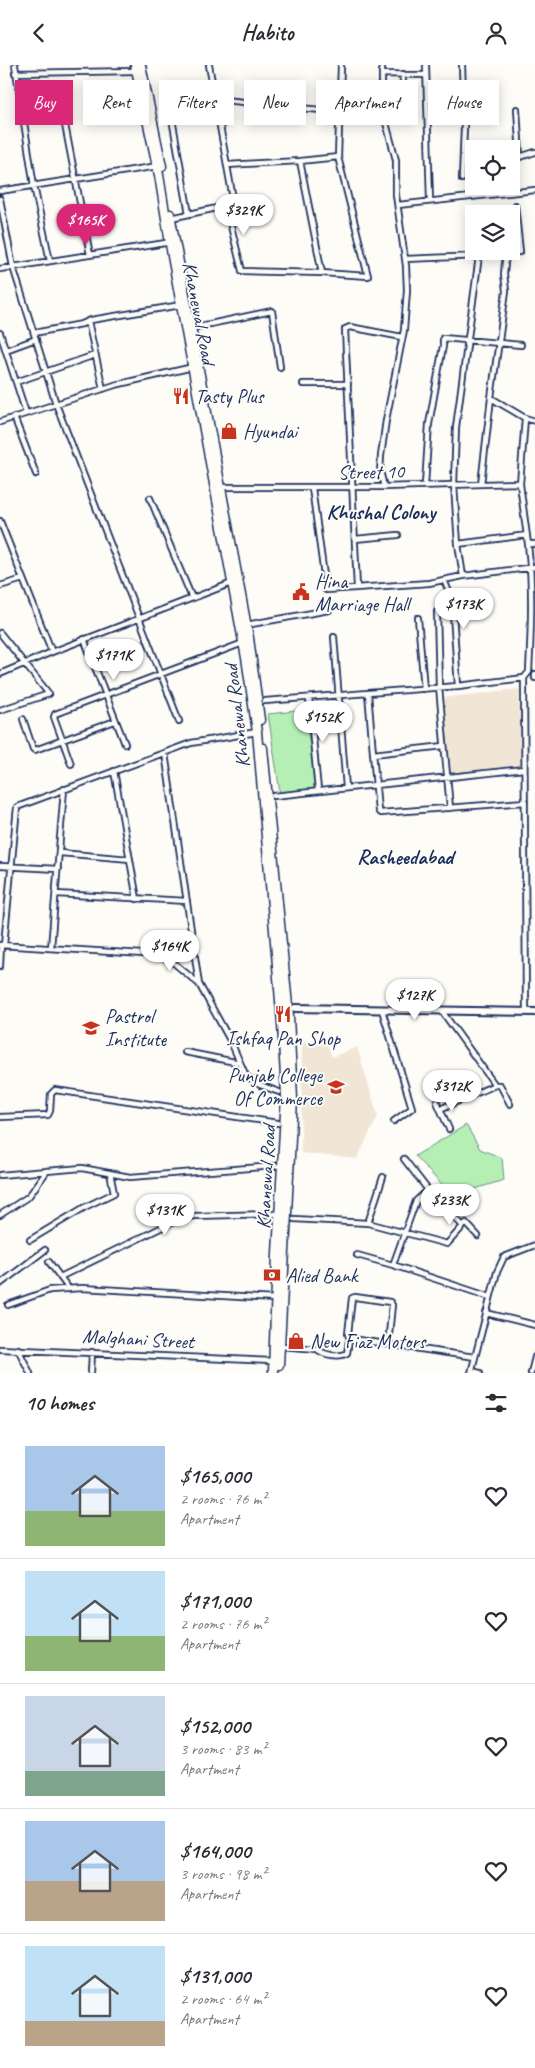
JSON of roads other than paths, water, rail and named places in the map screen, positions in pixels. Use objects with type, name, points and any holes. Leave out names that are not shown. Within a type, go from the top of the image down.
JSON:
[{"type":"main road","name":"Khanewal Road","points":[[138,68],[171,219],[181,305],[221,487],[258,701],[292,1057],[293,1099],[278,1373]]},
{"type":"main road","name":"Khanewal Road","points":[[159,166],[191,328],[195,366],[257,732],[282,1024],[286,1095],[273,1373]]},
{"type":"main road","points":[[295,1008],[535,1012]]},
{"type":"street","points":[[15,65],[34,186],[50,261]]},
{"type":"street","points":[[209,65],[212,80]]},
{"type":"street","points":[[341,65],[341,80]]},
{"type":"street","points":[[382,65],[382,108],[396,160],[398,205],[405,259],[407,310],[381,456],[380,471],[384,487]]},
{"type":"street","points":[[426,65],[430,201]]},
{"type":"street","points":[[462,65],[464,127],[462,179]]},
{"type":"street","points":[[15,73],[138,68]]},
{"type":"street","points":[[382,74],[426,75]]},
{"type":"street","points":[[403,74],[403,80]]},
{"type":"street","points":[[234,101],[316,110]]},
{"type":"street","points":[[517,109],[519,140]]},
{"type":"street","points":[[64,125],[90,255]]},
{"type":"street","points":[[174,125],[189,214]]},
{"type":"street","points":[[171,219],[226,206],[233,199],[220,125]]},
{"type":"street","points":[[226,206],[242,271],[368,276],[338,157],[339,125]]},
{"type":"street","points":[[520,157],[535,152]]},
{"type":"street","points":[[227,165],[338,157]]},
{"type":"street","points":[[300,161],[322,273]]},
{"type":"street","points":[[0,191],[159,166]]},
{"type":"street","points":[[398,205],[535,190]]},
{"type":"street","points":[[0,199],[13,267],[56,404],[179,721]]},
{"type":"street","points":[[0,269],[173,241]]},
{"type":"street","points":[[405,259],[465,257]]},
{"type":"street","points":[[463,576],[458,544],[454,485],[456,427],[478,260]]},
{"type":"street","points":[[481,484],[506,291],[504,274],[505,260]]},
{"type":"street","points":[[34,333],[82,324],[88,321],[181,305]]},
{"type":"street","points":[[191,328],[272,311],[280,367]]},
{"type":"street","points":[[88,321],[103,389]]},
{"type":"street","points":[[357,588],[345,329],[350,327],[402,337]]},
{"type":"street","points":[[0,335],[26,413]]},
{"type":"street","points":[[425,485],[429,424],[443,337],[521,345]]},
{"type":"street","points":[[6,350],[36,339]]},
{"type":"street","points":[[16,382],[96,355]]},
{"type":"street","points":[[0,421],[156,374],[195,366]]},
{"type":"street","points":[[304,384],[348,383]]},
{"type":"street","points":[[491,397],[525,418],[535,421]]},
{"type":"street","points":[[14,417],[36,474]]},
{"type":"street","points":[[265,701],[458,687],[524,678],[529,673],[533,625],[533,567],[520,484],[525,418]]},
{"type":"street","name":"Street 10","points":[[221,487],[384,487],[520,484]]},
{"type":"street","points":[[312,487],[326,590],[429,583],[463,576],[533,567]]},
{"type":"street","points":[[150,498],[192,598]]},
{"type":"street","points":[[0,521],[52,652]]},
{"type":"street","points":[[355,539],[398,535]]},
{"type":"street","points":[[458,544],[527,535]]},
{"type":"street","points":[[528,543],[535,544]]},
{"type":"street","points":[[0,587],[23,579]]},
{"type":"street","points":[[444,580],[452,599],[458,687]]},
{"type":"street","points":[[0,674],[84,639],[232,583]]},
{"type":"street","points":[[246,625],[329,610]]},
{"type":"street","points":[[437,612],[439,687],[450,808]]},
{"type":"street","points":[[418,618],[424,689]]},
{"type":"street","points":[[0,633],[26,663],[49,695],[0,710]]},
{"type":"street","points":[[334,637],[346,788]]},
{"type":"street","points":[[84,639],[124,744]]},
{"type":"street","points":[[71,764],[54,715],[243,643]]},
{"type":"street","points":[[529,673],[535,674],[535,679]]},
{"type":"street","points":[[524,678],[526,1012]]},
{"type":"street","points":[[368,693],[378,811],[380,813],[525,802]]},
{"type":"street","points":[[309,698],[318,791]]},
{"type":"street","points":[[23,719],[34,750],[115,721]]},
{"type":"street","points":[[0,966],[17,807],[191,743],[257,732]]},
{"type":"street","points":[[373,754],[444,746]]},
{"type":"street","points":[[165,753],[200,984],[246,1076],[279,1092]]},
{"type":"street","points":[[274,795],[524,769]]},
{"type":"street","points":[[114,771],[137,899]]},
{"type":"street","points":[[51,948],[64,789]]},
{"type":"street","points":[[60,853],[130,859]]},
{"type":"street","points":[[0,866],[58,869]]},
{"type":"street","points":[[56,894],[187,901]]},
{"type":"street","points":[[163,957],[192,936]]},
{"type":"street","points":[[2,945],[159,955],[200,984]]},
{"type":"street","points":[[382,1010],[412,1108],[394,1121]]},
{"type":"street","points":[[441,1011],[495,1085]]},
{"type":"street","points":[[186,1052],[240,1063]]},
{"type":"street","points":[[442,1083],[452,1104]]},
{"type":"street","points":[[440,1109],[495,1085],[500,1085],[510,1104]]},
{"type":"street","points":[[0,1117],[48,1115],[51,1094],[56,1090],[278,1123]]},
{"type":"street","points":[[437,1102],[449,1129]]},
{"type":"street","points":[[404,1159],[428,1190],[463,1226]]},
{"type":"street","points":[[0,1175],[82,1169],[130,1177],[276,1166]]},
{"type":"street","points":[[0,1215],[29,1196],[47,1171]]},
{"type":"street","points":[[30,1240],[85,1207],[114,1193],[110,1173]]},
{"type":"street","points":[[368,1223],[383,1177]]},
{"type":"street","points":[[393,1265],[416,1201],[428,1190]]},
{"type":"street","points":[[60,1277],[181,1218],[274,1214]]},
{"type":"street","points":[[294,1219],[368,1223],[405,1231],[447,1244],[466,1223],[478,1236]]},
{"type":"street","points":[[480,1373],[471,1372],[497,1272],[504,1257],[535,1245]]},
{"type":"street","points":[[0,1284],[45,1250]]},
{"type":"street","points":[[356,1255],[393,1265],[490,1297]]},
{"type":"street","points":[[49,1262],[69,1289]]},
{"type":"street","points":[[8,1305],[50,1290],[69,1289],[118,1289],[276,1299]]},
{"type":"street","points":[[280,1346],[317,1349],[321,1353],[342,1355],[347,1353],[353,1297],[390,1301],[392,1305],[388,1344]]},
{"type":"street","points":[[486,1313],[535,1325]]},
{"type":"street","points":[[350,1339],[476,1357]]},
{"type":"street","name":"Malghani Street","points":[[0,1349],[274,1361]]},
{"type":"street","points":[[18,1349],[30,1373]]},
{"type":"street","points":[[91,1373],[92,1352]]},
{"type":"street","points":[[531,1373],[535,1357]]},
{"type":"place","name":"Tasty Plus","points":[[181,396]]},
{"type":"place","name":"Hyundai","points":[[229,431]]},
{"type":"place","name":"Hina Marriage Hall","points":[[301,592]]},
{"type":"place","name":"Ishfaq Pan Shop","points":[[283,1014]]},
{"type":"place","name":"Pastrol Institute","points":[[91,1028]]},
{"type":"place","name":"Punjab College Of Commerce","points":[[336,1087]]},
{"type":"place","name":"Alied Bank","points":[[272,1275]]},
{"type":"place","name":"New Fiaz Motors","points":[[296,1341]]},
{"type":"district","name":"Khushal Colony","points":[[381,512]]},
{"type":"district","name":"Rasheedabad","points":[[405,857]]}]
